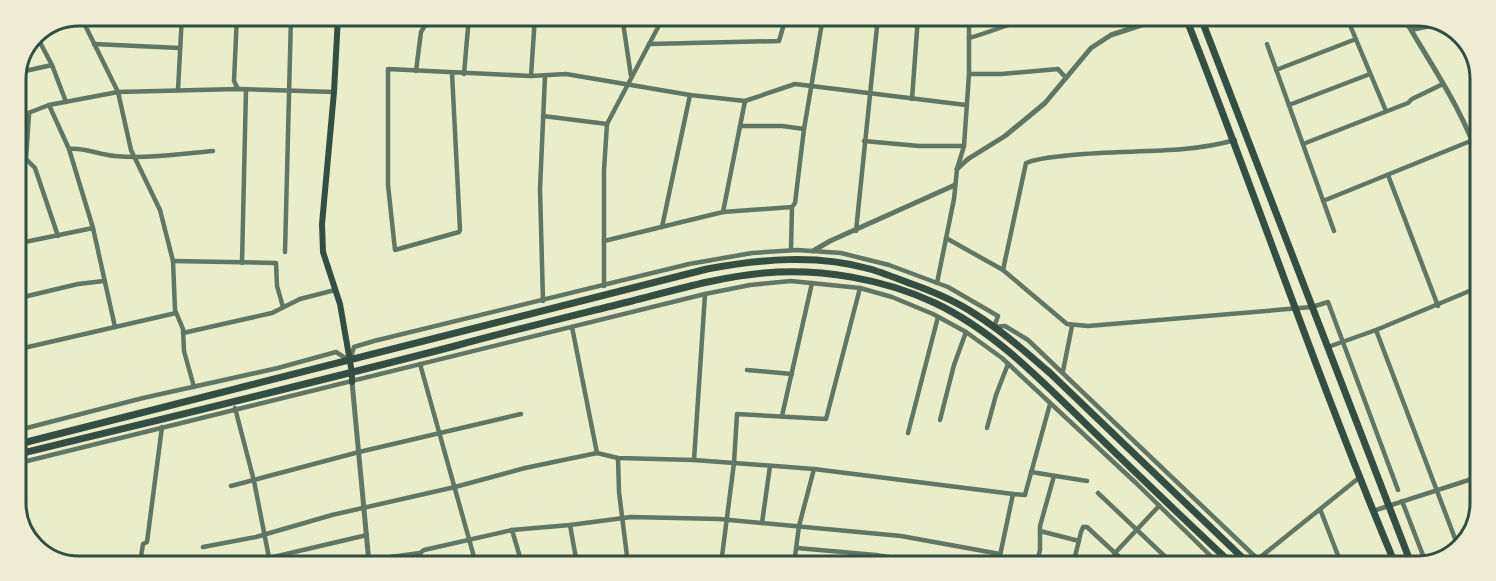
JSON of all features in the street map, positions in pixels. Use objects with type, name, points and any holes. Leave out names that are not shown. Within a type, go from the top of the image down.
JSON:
[{"type":"main road","points":[[337,26],[322,224],[323,252],[340,304],[352,382]]},
{"type":"main road","points":[[1189,26],[1234,140],[1294,309],[1392,556]]},
{"type":"main road","points":[[1204,26],[1408,556]]},
{"type":"main road","points":[[26,442],[697,272],[740,263],[786,259],[832,262],[879,272],[950,299],[994,327],[1050,374],[1241,556]]},
{"type":"main road","points":[[26,453],[234,406],[565,317],[734,277],[799,272],[843,276],[881,284],[938,304],[986,334],[1037,377],[1224,556]]},
{"type":"street","points":[[85,26],[118,92],[131,150],[160,210],[173,261],[176,313],[183,333],[184,351],[194,387]]},
{"type":"street","points":[[178,90],[181,26]]},
{"type":"street","points":[[236,26],[234,81],[238,89]]},
{"type":"street","points":[[285,252],[291,26]]},
{"type":"street","points":[[416,71],[422,32],[425,26]]},
{"type":"street","points":[[464,74],[468,26]]},
{"type":"street","points":[[531,76],[534,26]]},
{"type":"street","points":[[624,26],[631,76]]},
{"type":"street","points":[[604,286],[604,170],[607,124],[659,26]]},
{"type":"street","points":[[649,44],[779,41],[783,26]]},
{"type":"street","points":[[791,250],[792,207],[795,203],[804,129],[821,26]]},
{"type":"street","points":[[856,231],[877,26]]},
{"type":"street","points":[[912,99],[917,26]]},
{"type":"street","points":[[937,283],[957,170],[964,146],[969,74],[969,26]]},
{"type":"street","points":[[969,38],[992,32],[1003,26]]},
{"type":"street","points":[[957,170],[968,159],[1005,136],[1045,103],[1091,48],[1111,35],[1138,26]]},
{"type":"street","points":[[1350,26],[1386,111]]},
{"type":"street","points":[[1409,26],[1470,134]]},
{"type":"street","points":[[1411,30],[1427,27]]},
{"type":"street","points":[[1276,70],[1356,39]]},
{"type":"street","points":[[40,42],[52,65],[66,102]]},
{"type":"street","points":[[94,44],[180,48]]},
{"type":"street","points":[[1267,44],[1334,231]]},
{"type":"street","points":[[27,71],[52,65]]},
{"type":"street","points":[[452,73],[460,230],[395,250],[388,185],[388,69],[531,76],[566,74],[690,95],[745,101],[791,84],[811,85],[966,105]]},
{"type":"street","points":[[969,74],[1002,74],[1058,69],[1066,78]]},
{"type":"street","points":[[1289,105],[1370,74]]},
{"type":"street","points":[[543,301],[540,189],[545,76]]},
{"type":"street","points":[[1303,144],[1408,103],[1443,84]]},
{"type":"street","points":[[242,263],[246,89]]},
{"type":"street","points":[[26,115],[49,105],[118,92],[291,89],[334,92]]},
{"type":"street","points":[[662,227],[690,95]]},
{"type":"street","points":[[723,212],[745,101]]},
{"type":"street","points":[[49,105],[69,149],[93,228],[115,327]]},
{"type":"street","points":[[29,114],[26,159],[35,168],[58,236]]},
{"type":"street","points":[[543,116],[607,124]]},
{"type":"street","points":[[740,126],[782,126],[804,129]]},
{"type":"street","points":[[1003,270],[1026,164],[1035,160],[1084,154],[1211,146],[1234,140]]},
{"type":"street","points":[[864,141],[919,146],[964,146]]},
{"type":"street","points":[[1323,201],[1470,141]]},
{"type":"street","points":[[69,149],[135,157],[213,152]]},
{"type":"street","points":[[1388,175],[1438,306]]},
{"type":"street","points":[[813,251],[830,241],[955,185]]},
{"type":"street","points":[[604,241],[723,212],[792,207]]},
{"type":"street","points":[[26,242],[93,228]]},
{"type":"street","points":[[946,238],[1003,270],[1072,326],[1294,309],[1328,302],[1398,490]]},
{"type":"street","points":[[26,428],[336,352],[350,361],[354,347],[374,341],[689,264],[752,253],[791,250],[841,253],[889,265],[948,287],[998,316],[994,327],[1005,326],[1028,340],[1255,556]]},
{"type":"street","points":[[173,261],[276,263],[277,286],[283,307]]},
{"type":"street","points":[[26,296],[104,280]]},
{"type":"street","points":[[26,461],[162,427],[234,406],[352,382],[705,294],[750,285],[791,281],[860,288],[892,297],[966,332],[1008,364],[1210,556]]},
{"type":"street","points":[[782,416],[812,283]]},
{"type":"street","points":[[723,556],[734,463],[737,414],[826,419],[860,288]]},
{"type":"street","points":[[183,333],[272,313],[300,299],[335,290]]},
{"type":"street","points":[[1327,348],[1438,306],[1470,291]]},
{"type":"street","points":[[694,460],[705,294]]},
{"type":"street","points":[[26,347],[176,313]]},
{"type":"street","points":[[908,433],[938,317]]},
{"type":"street","points":[[1063,372],[1072,326]]},
{"type":"street","points":[[572,327],[597,453]]},
{"type":"street","points":[[1376,330],[1455,539]]},
{"type":"street","points":[[940,420],[954,365],[966,332]]},
{"type":"street","points":[[420,364],[474,556]]},
{"type":"street","points":[[987,428],[996,394],[1008,364]]},
{"type":"street","points":[[747,369],[792,374]]},
{"type":"street","points":[[352,382],[368,556]]},
{"type":"street","points":[[203,548],[525,468],[597,453],[618,458],[694,460],[814,469],[1025,495],[1050,404]]},
{"type":"street","points":[[234,406],[254,481],[268,556]]},
{"type":"street","points":[[231,486],[358,452],[521,414]]},
{"type":"street","points":[[141,556],[143,544],[147,542],[150,525],[154,476],[162,427]]},
{"type":"street","points":[[618,458],[619,492],[627,556]]},
{"type":"street","points":[[762,523],[770,466]]},
{"type":"street","points":[[796,556],[799,526],[814,469]]},
{"type":"street","points":[[1031,472],[1087,481]]},
{"type":"street","points":[[1038,556],[1040,531],[1054,476]]},
{"type":"street","points":[[1262,556],[1360,477]]},
{"type":"street","points":[[1373,511],[1470,480]]},
{"type":"street","points":[[1098,493],[1164,556]]},
{"type":"street","points":[[400,556],[512,530],[623,518],[726,520],[799,526],[901,536],[1000,554],[1013,494]]},
{"type":"street","points":[[1402,501],[1423,555]]},
{"type":"street","points":[[1114,556],[1160,506]]},
{"type":"street","points":[[1320,509],[1338,556]]},
{"type":"street","points":[[570,525],[576,556]]},
{"type":"street","points":[[1075,556],[1083,527],[1087,527],[1118,556]]},
{"type":"street","points":[[512,530],[520,556]]},
{"type":"street","points":[[1040,531],[1079,541]]},
{"type":"street","points":[[288,556],[367,535]]},
{"type":"street","points":[[797,548],[882,556]]}]
